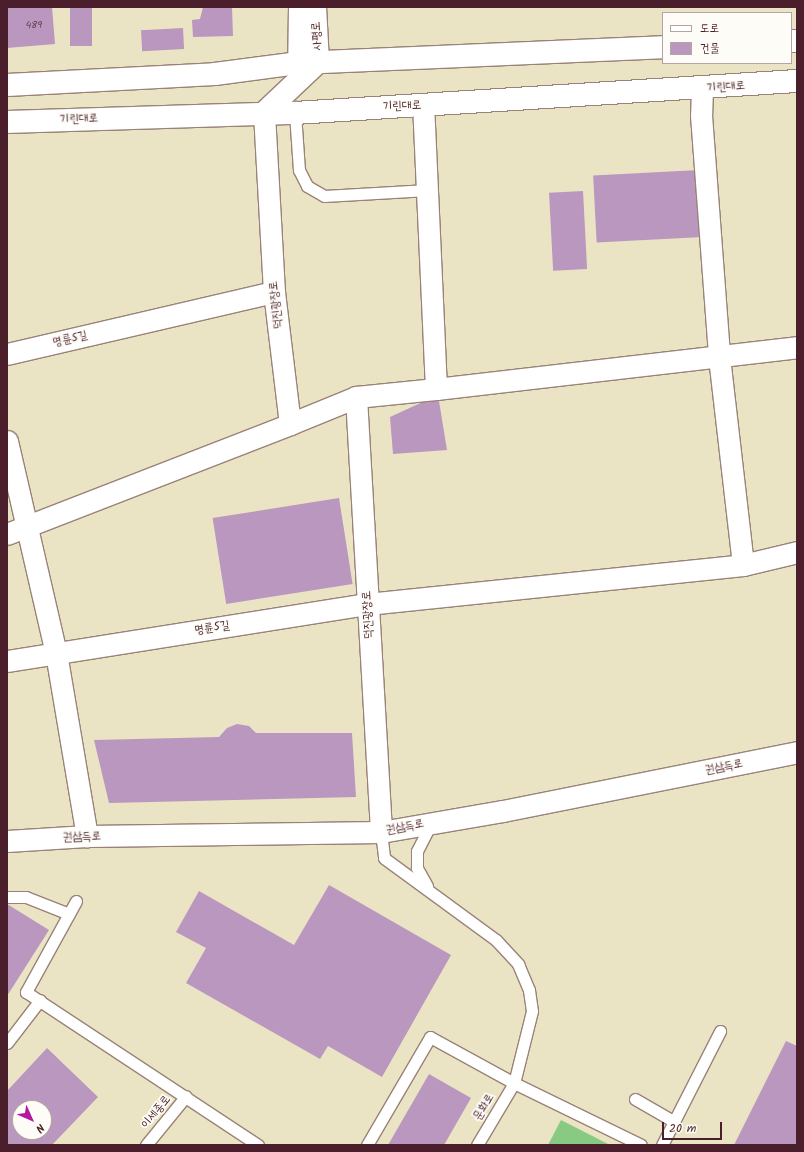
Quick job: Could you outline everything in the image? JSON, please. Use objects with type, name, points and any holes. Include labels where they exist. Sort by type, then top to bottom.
[{"type":"street","name":"사평로","points":[[300,7],[305,69]]},
{"type":"street","name":"사평로","points":[[295,113],[305,69],[315,7]]},
{"type":"street","points":[[7,85],[305,69],[662,47]]},
{"type":"street","points":[[264,114],[305,69]]},
{"type":"street","name":"기린대로","points":[[7,122],[295,113],[353,107],[423,106],[797,82]]},
{"type":"street","points":[[702,89],[701,115],[719,357],[743,565]]},
{"type":"street","points":[[423,106],[423,133],[428,190],[436,389]]},
{"type":"street","name":"덕진광장로","points":[[264,114],[274,292],[290,424]]},
{"type":"street","name":"명륜5길","points":[[7,354],[274,292]]},
{"type":"street","points":[[7,534],[27,528],[356,397],[797,347]]},
{"type":"street","name":"덕진광장로","points":[[356,397],[380,832]]},
{"type":"street","points":[[7,441],[56,653],[87,836]]},
{"type":"street","name":"명륜5길","points":[[7,661],[367,604],[743,565],[797,552]]},
{"type":"street","name":"권삼득로","points":[[7,841],[87,836],[380,832],[448,819],[503,811],[797,752]]},
{"type":"lane","points":[[295,113],[299,170],[307,186],[324,196],[428,190]]},
{"type":"lane","points":[[429,890],[416,868],[417,851],[428,829],[448,819]]},
{"type":"lane","name":"문화로","points":[[380,832],[384,858],[496,940],[518,964],[529,990],[532,1011],[514,1083],[477,1145]]},
{"type":"lane","points":[[7,897],[26,897],[69,914]]},
{"type":"lane","points":[[76,901],[26,992],[186,1096],[258,1145]]},
{"type":"lane","points":[[7,1043],[40,1000]]},
{"type":"lane","points":[[662,1145],[673,1120],[720,1031]]},
{"type":"lane","points":[[367,1145],[430,1037],[514,1083],[641,1145]]},
{"type":"lane","name":"이세종로","points":[[146,1145],[186,1096]]},
{"type":"lane","points":[[635,1100],[673,1120]]},
{"type":"green space","points":[[561,1120],[610,1145],[548,1145]]},
{"type":"building","points":[[7,7],[52,7],[55,44],[7,48]]},
{"type":"building","points":[[70,7],[92,7],[92,46],[70,46]]},
{"type":"building","points":[[203,7],[232,7],[233,36],[193,37],[192,20],[200,19]]},
{"type":"building","points":[[183,28],[184,49],[142,51],[141,30]]},
{"type":"building","points":[[699,170],[703,237],[597,242],[593,176]]},
{"type":"building","points":[[583,191],[587,269],[553,271],[549,193]]},
{"type":"building","points":[[438,395],[447,450],[393,454],[390,417]]},
{"type":"building","points":[[339,498],[353,584],[226,604],[213,518]]},
{"type":"building","points":[[237,724],[249,726],[256,733],[352,733],[356,797],[109,803],[94,740],[219,737],[227,728]]},
{"type":"building","points":[[329,885],[451,955],[382,1077],[328,1046],[320,1059],[186,983],[206,948],[176,932],[199,891],[294,945]]},
{"type":"building","points":[[7,904],[49,930],[7,996]]},
{"type":"building","points":[[786,1041],[797,1046],[797,1145],[734,1145]]},
{"type":"building","points":[[47,1048],[98,1097],[52,1145],[7,1145],[7,1091]]},
{"type":"building","points":[[429,1074],[471,1098],[444,1145],[388,1145]]}]
